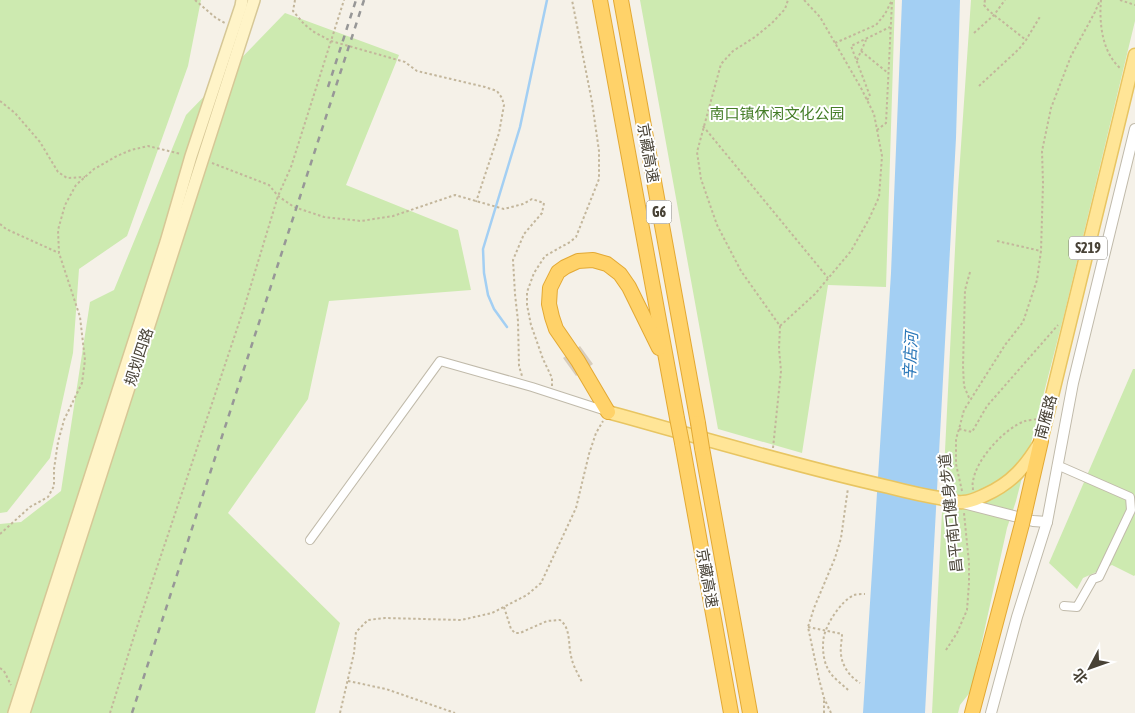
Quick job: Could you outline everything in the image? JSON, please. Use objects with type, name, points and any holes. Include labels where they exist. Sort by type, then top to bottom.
[{"type":"highway","name":"京藏高速","points":[[600,0],[731,713]]},
{"type":"highway","name":"京藏高速","points":[[621,0],[750,713]]},
{"type":"highway","points":[[608,412],[578,361],[556,329],[549,304],[550,288],[558,272],[578,261],[593,260],[607,264],[620,274],[629,287],[668,367]]},
{"type":"highway","points":[[972,713],[1024,517],[1041,441]]},
{"type":"main road","name":"规划四路","points":[[24,713],[197,158],[242,0]]},
{"type":"main road","name":"规划四路","points":[[14,713],[163,251],[254,0]]},
{"type":"main road","name":"南雁路","points":[[968,501],[999,488],[1012,478],[1033,454],[1041,441],[1135,55]]},
{"type":"main road","points":[[608,412],[849,478],[936,498],[968,501]]},
{"type":"street","points":[[991,713],[1017,617],[1047,522],[1073,383],[1135,130]]},
{"type":"street","points":[[310,540],[440,360],[608,412]]},
{"type":"street","points":[[1057,465],[1130,497],[1131,510],[1099,577],[1093,579],[1077,607],[1064,606]]},
{"type":"street","points":[[968,501],[1033,521],[1047,522]]},
{"type":"path","points":[[195,0],[216,18],[234,26]]},
{"type":"path","points":[[295,0],[293,11],[304,24],[331,41],[405,62],[417,72],[485,87],[497,92],[502,98],[504,105],[499,133],[476,202]]},
{"type":"path","points":[[110,713],[244,308],[278,196],[291,167],[344,0]]},
{"type":"path","points":[[552,394],[552,378],[531,325],[527,305],[527,292],[534,272],[545,256],[576,237],[599,179],[598,141],[572,0]]},
{"type":"path","points":[[772,458],[781,371],[780,326],[741,271],[717,225],[701,178],[697,152],[721,64],[733,51],[772,23],[785,9],[788,0]]},
{"type":"path","points":[[780,326],[815,294],[851,250],[869,220],[879,197],[882,156],[874,114],[820,18],[804,0]]},
{"type":"path","points":[[985,0],[984,5],[994,15],[1026,40]]},
{"type":"path","points":[[974,33],[994,15],[1005,0]]},
{"type":"path","points":[[1101,0],[1100,10],[1104,43],[1111,58],[1118,67],[1130,75]]},
{"type":"path","name":"昌平南口健身步道","points":[[946,650],[957,633],[967,610],[969,583],[968,501],[961,485],[956,464],[956,439],[964,410],[1005,345],[1022,322],[1037,280],[1041,251],[1042,151],[1051,108],[1071,56],[1101,0]]},
{"type":"path","points":[[1120,0],[1135,5]]},
{"type":"path","points":[[835,43],[876,25],[892,1]]},
{"type":"path","points":[[877,130],[886,123],[892,1]]},
{"type":"path","points":[[979,86],[1019,49],[1041,15]]},
{"type":"path","points":[[867,100],[870,96],[851,46],[890,27]]},
{"type":"path","points":[[857,60],[866,38]]},
{"type":"path","points":[[860,51],[888,73]]},
{"type":"path","points":[[0,101],[14,113],[40,142],[58,172],[66,178],[85,177]]},
{"type":"path","points":[[703,126],[828,278]]},
{"type":"path","points":[[0,534],[30,507],[48,497],[54,486],[54,469],[58,442],[64,420],[82,383],[86,360],[80,317],[59,253],[58,230],[65,205],[76,185],[94,169],[131,150],[148,146],[197,158],[269,185],[278,196],[294,207],[324,217],[361,221],[393,216],[455,195],[504,209],[523,204],[532,198],[544,203],[542,213],[524,234],[513,260],[519,366],[525,385]]},
{"type":"path","points":[[0,224],[6,229],[59,253]]},
{"type":"path","points":[[997,241],[1041,251]]},
{"type":"path","points":[[970,272],[965,290],[963,366],[964,386],[970,400]]},
{"type":"path","points":[[959,429],[972,432],[987,406],[1061,322]]},
{"type":"path","points":[[340,713],[354,653],[356,632],[368,620],[384,618],[462,620],[492,613],[527,595],[541,583],[576,508],[596,433],[608,412]]},
{"type":"path","points":[[968,501],[978,466],[998,440],[1006,432],[1026,420],[1046,418]]},
{"type":"path","points":[[824,713],[824,698],[808,627],[841,538],[849,478]]},
{"type":"path","points":[[848,690],[831,675],[826,666],[823,650],[824,636],[834,616],[846,600],[855,594],[865,594]]},
{"type":"path","points":[[504,607],[511,629],[515,633],[520,633],[547,621],[560,620],[566,624],[571,658],[582,682]]},
{"type":"path","points":[[808,627],[842,634],[840,654],[846,671],[860,683]]},
{"type":"path","points":[[0,668],[4,671],[11,685]]},
{"type":"path","points":[[348,682],[386,689],[455,713]]},
{"type":"path","points":[[824,698],[831,713]]},
{"type":"green space","points":[[0,0],[201,0],[188,66],[127,236],[79,269],[73,353],[50,458],[7,512],[0,513]]},
{"type":"green space","name":"南口镇休闲文化公园","points":[[640,0],[895,0],[886,287],[828,285],[802,453],[718,429]]},
{"type":"green space","points":[[971,0],[1135,0],[1135,21],[1064,315],[1016,501],[1007,528],[971,691],[960,705],[958,713],[932,713],[958,189]]},
{"type":"green space","points":[[285,13],[399,55],[346,185],[458,230],[471,290],[329,301],[308,399],[228,513],[340,623],[315,713],[0,713],[0,524],[21,522],[61,491],[90,302],[114,290],[186,115]]},
{"type":"green space","points":[[1133,369],[1135,369],[1135,575],[1112,565],[1083,578],[1077,589],[1049,563]]},
{"type":"water","name":"辛店河","points":[[902,0],[960,0],[956,138],[925,713],[863,713],[891,273]]},
{"type":"building","points":[[580,346],[593,364],[576,376],[563,358]]},
{"type":"waterway","points":[[507,327],[494,309],[488,295],[484,273],[483,249],[520,127],[547,0]]},
{"type":"railway","points":[[328,87],[356,0]]},
{"type":"railway","points":[[132,713],[364,0]]}]
